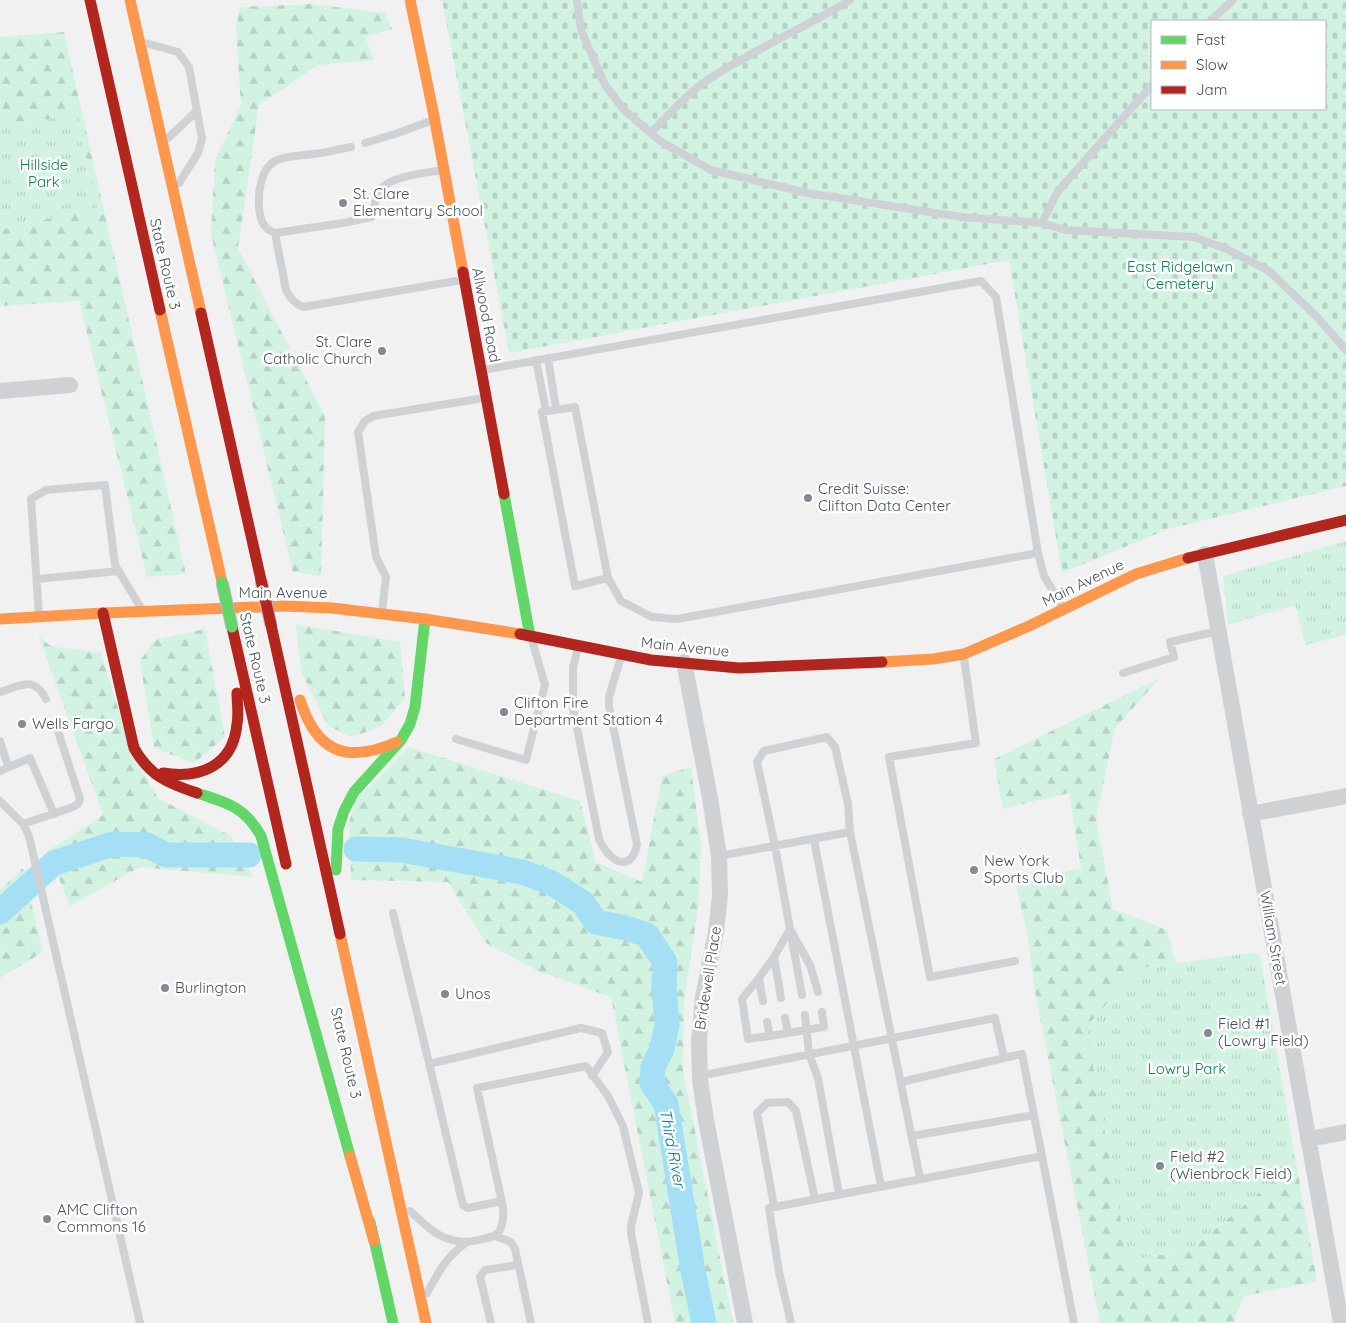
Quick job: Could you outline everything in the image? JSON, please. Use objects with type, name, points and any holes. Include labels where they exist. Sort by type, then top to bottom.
[{"type":"main road","name":"State Route 3","points":[[90,0],[289,877]]},
{"type":"main road","name":"State Route 3","points":[[130,0],[335,909],[426,1323]]},
{"type":"main road","name":"Allwood Road","points":[[410,0],[444,170],[530,636]]},
{"type":"main road","name":"Main Avenue","points":[[0,619],[284,606],[332,608],[425,619],[530,636],[622,655],[739,668],[933,659],[964,654],[1029,626],[1136,574],[1178,560],[1346,520]]},
{"type":"main road","points":[[103,614],[134,748],[143,764],[160,778],[185,789],[228,802],[242,811],[254,824],[261,836],[374,1240]]},
{"type":"main road","points":[[335,909],[338,829],[344,811],[354,792],[401,740],[410,724],[415,707],[425,619]]},
{"type":"main road","points":[[271,625],[309,725],[320,739],[336,750],[354,754],[372,752],[401,740]]},
{"type":"main road","points":[[143,764],[159,772],[175,776],[195,774],[212,769],[223,759],[232,746],[237,727],[237,693],[232,626]]},
{"type":"main road","name":"State Route 3","points":[[316,992],[393,1323]]},
{"type":"street","points":[[0,391],[70,385]]},
{"type":"street","name":"William Street","points":[[1205,554],[1341,1323]]},
{"type":"street","name":"Bridewell Place","points":[[684,662],[719,856],[720,895],[716,932],[703,997],[699,1040],[699,1076],[746,1323]]},
{"type":"street","points":[[1250,814],[1346,796]]},
{"type":"street","points":[[1308,1139],[1346,1132]]},
{"type":"lane","points":[[577,0],[581,30],[605,85],[624,110],[660,141],[711,170],[807,193],[962,217],[1042,223],[1064,230],[1194,238],[1230,250],[1269,271],[1315,314],[1346,350]]},
{"type":"lane","points":[[651,133],[668,114],[703,84],[761,49],[850,0]]},
{"type":"lane","points":[[1211,20],[1233,0]]},
{"type":"lane","points":[[140,42],[178,52],[189,67],[202,139],[198,153],[174,191]]},
{"type":"lane","points":[[1042,223],[1058,191],[1151,86]]},
{"type":"lane","points":[[163,143],[197,110]]},
{"type":"lane","points":[[365,142],[434,120]]},
{"type":"lane","points":[[351,147],[287,157],[274,161],[260,182],[258,194],[260,218],[263,225],[275,233],[372,217],[376,199],[381,188],[393,180],[444,170]]},
{"type":"lane","points":[[275,233],[286,290],[297,304],[304,307],[464,279]]},
{"type":"lane","points":[[481,370],[981,281],[996,297],[1038,553],[1044,576],[1064,608]]},
{"type":"lane","points":[[548,358],[556,410]]},
{"type":"lane","points":[[536,360],[546,411]]},
{"type":"lane","points":[[382,613],[386,578],[376,557],[358,432],[365,421],[373,416],[486,398]]},
{"type":"lane","points":[[608,578],[575,586],[542,412],[575,406],[608,578],[621,600],[652,617],[677,619],[1038,553]]},
{"type":"lane","points":[[39,617],[31,499],[46,490],[105,485],[115,565],[143,612]]},
{"type":"lane","points":[[36,579],[118,571]]},
{"type":"lane","points":[[0,623],[20,618]]},
{"type":"lane","points":[[1123,673],[1174,657],[1170,642],[1218,631]]},
{"type":"lane","points":[[456,740],[526,760],[545,685],[530,636]]},
{"type":"lane","points":[[578,646],[573,667],[573,708],[597,830],[602,847],[607,854],[620,862],[627,862],[635,855],[637,845],[609,706],[622,655]]},
{"type":"lane","points":[[964,654],[976,743],[889,757],[930,977],[1015,961]]},
{"type":"lane","points":[[0,692],[27,683],[36,685],[46,699]]},
{"type":"lane","points":[[23,824],[73,808],[80,799],[55,722]]},
{"type":"lane","points":[[802,994],[775,846],[757,762],[764,751],[827,737],[835,747],[848,804],[850,832],[920,1178]]},
{"type":"lane","points":[[0,741],[8,766]]},
{"type":"lane","points":[[0,771],[30,758],[54,814]]},
{"type":"lane","points":[[0,801],[23,824],[29,836],[140,1323]]},
{"type":"lane","points":[[719,856],[850,832]]},
{"type":"lane","points":[[814,840],[881,1186]]},
{"type":"lane","points":[[393,913],[463,1206],[468,1208],[502,1201]]},
{"type":"lane","points":[[790,930],[774,957],[742,999],[748,1039],[824,1027],[822,1012]]},
{"type":"lane","points":[[790,930],[810,965],[818,992]]},
{"type":"lane","points":[[774,957],[781,998]]},
{"type":"lane","points":[[759,978],[763,1001]]},
{"type":"lane","points":[[805,1015],[809,1054],[818,1078],[839,1194]]},
{"type":"lane","points":[[785,1018],[788,1033]]},
{"type":"lane","points":[[699,1076],[995,1018],[1004,1058]]},
{"type":"lane","points":[[766,1022],[770,1036]]},
{"type":"lane","points":[[429,1064],[581,1028],[602,1033],[608,1052],[592,1076]]},
{"type":"lane","points":[[901,1082],[1022,1054],[1074,1323]]},
{"type":"lane","points":[[495,1236],[504,1220],[502,1201],[477,1088],[586,1066],[608,1096],[623,1126],[639,1193],[631,1233],[648,1323]]},
{"type":"lane","points":[[774,1206],[757,1113],[767,1103],[788,1102],[796,1111],[815,1199]]},
{"type":"lane","points":[[912,1136],[1034,1115]]},
{"type":"lane","points":[[791,1323],[779,1272],[769,1208],[1042,1156]]},
{"type":"lane","points":[[399,1202],[438,1236],[448,1240],[467,1242],[495,1236],[511,1242],[515,1249],[531,1323]]},
{"type":"lane","points":[[374,1240],[381,1305]]},
{"type":"lane","points":[[421,1304],[443,1263],[467,1242]]},
{"type":"lane","points":[[491,1323],[480,1277],[485,1270],[518,1265]]},
{"type":"green space","name":"East Ridgelawn Cemetery","points":[[442,0],[1346,0],[1346,486],[1168,529],[1062,573],[1009,260],[509,353]]},
{"type":"green space","points":[[313,4],[385,13],[392,29],[365,37],[374,60],[318,65],[259,105],[238,248],[325,416],[321,576],[293,572],[211,234],[215,160],[241,105],[236,27],[240,7]]},
{"type":"green space","points":[[64,32],[186,574],[147,577],[79,301],[0,306],[0,37]]},
{"type":"green space","name":"Hillside Park","points":[[77,115],[97,208],[0,230],[0,125]]},
{"type":"green space","points":[[1346,541],[1346,635],[1305,645],[1295,605],[1228,625],[1223,576]]},
{"type":"green space","points":[[296,624],[400,642],[405,699],[380,727],[352,737],[328,726],[301,671]]},
{"type":"green space","points":[[205,629],[225,737],[194,763],[154,748],[140,661],[154,640]]},
{"type":"green space","points":[[39,637],[51,646],[101,653],[132,754],[158,798],[231,836],[253,877],[140,867],[70,906],[48,851],[103,815]]},
{"type":"green space","points":[[1160,678],[1115,728],[1096,819],[1113,909],[1167,930],[1176,963],[1139,968],[1128,1260],[1190,1250],[1296,1162],[1317,1281],[1244,1296],[1233,1323],[1100,1323],[1035,992],[1027,931],[1016,886],[1081,868],[1069,793],[1003,809],[994,759]]},
{"type":"green space","points":[[409,747],[580,801],[596,862],[642,882],[662,776],[691,767],[701,845],[699,901],[684,1002],[683,1070],[733,1323],[675,1323],[611,997],[538,971],[486,943],[448,882],[351,880],[349,823],[355,801]]},
{"type":"green space","points":[[23,868],[43,952],[0,978],[0,890]]},
{"type":"green space","name":"Lowry Park","points":[[1252,953],[1260,955],[1296,1162],[1190,1250],[1128,1260],[1086,1027],[1139,968]]},
{"type":"waterway","name":"Third River","points":[[0,912],[54,863],[113,844],[147,845],[166,855],[249,855]]},
{"type":"waterway","name":"Third River","points":[[356,849],[402,850],[522,872],[552,883],[583,903],[596,922],[626,928],[647,935],[665,962],[664,989],[667,1025],[662,1049],[653,1067],[652,1083],[666,1104],[693,1271],[704,1323]]},
{"type":"traffic: fast","points":[[504,494],[530,636]]},
{"type":"traffic: fast","points":[[222,582],[232,627]]},
{"type":"traffic: fast","points":[[336,870],[338,829],[344,811],[354,792],[401,740],[410,724],[415,707],[425,619]]},
{"type":"traffic: fast","points":[[197,793],[234,807],[248,818],[261,836],[350,1156]]},
{"type":"traffic: fast","points":[[370,1222],[393,1323]]},
{"type":"traffic: slow","points":[[130,0],[201,313]]},
{"type":"traffic: slow","points":[[410,0],[463,272]]},
{"type":"traffic: slow","points":[[160,310],[222,582]]},
{"type":"traffic: slow","points":[[882,662],[933,659],[964,654],[1029,626],[1136,574],[1188,558]]},
{"type":"traffic: slow","points":[[103,613],[284,606],[332,608],[425,619],[520,634]]},
{"type":"traffic: slow","points":[[0,619],[103,613]]},
{"type":"traffic: slow","points":[[300,700],[315,732],[336,749],[349,752],[363,752],[379,749],[397,742]]},
{"type":"traffic: slow","points":[[340,934],[426,1323]]},
{"type":"traffic: slow","points":[[350,1156],[374,1241]]},
{"type":"traffic: jam","points":[[90,0],[160,310]]},
{"type":"traffic: jam","points":[[463,272],[504,494]]},
{"type":"traffic: jam","points":[[201,313],[261,580]]},
{"type":"traffic: jam","points":[[1188,558],[1346,520]]},
{"type":"traffic: jam","points":[[261,580],[271,625]]},
{"type":"traffic: jam","points":[[103,613],[134,748],[140,758],[153,772],[168,782],[197,793]]},
{"type":"traffic: jam","points":[[271,625],[340,934]]},
{"type":"traffic: jam","points":[[232,627],[286,864]]},
{"type":"traffic: jam","points":[[520,634],[651,660],[739,668],[882,662]]},
{"type":"traffic: jam","points":[[163,773],[190,774],[202,771],[222,760],[234,738],[238,716],[237,693]]},
{"type":"place","name":"St. Clare Elementary School","points":[[343,203]]},
{"type":"place","name":"St. Clare Catholic Church","points":[[382,351]]},
{"type":"place","name":"Credit Suisse: Clifton Data Center","points":[[808,498]]},
{"type":"place","name":"Clifton Fire Department Station 4","points":[[504,712]]},
{"type":"place","name":"Wells Fargo","points":[[22,724]]},
{"type":"place","name":"New York Sports Club","points":[[974,870]]},
{"type":"place","name":"Burlington","points":[[165,988]]},
{"type":"place","name":"Unos","points":[[445,994]]},
{"type":"place","name":"Field #1 (Lowry Field)","points":[[1208,1033]]},
{"type":"place","name":"Field #2 (Wienbrock Field)","points":[[1160,1166]]},
{"type":"place","name":"AMC Clifton Commons 16","points":[[47,1219]]}]
